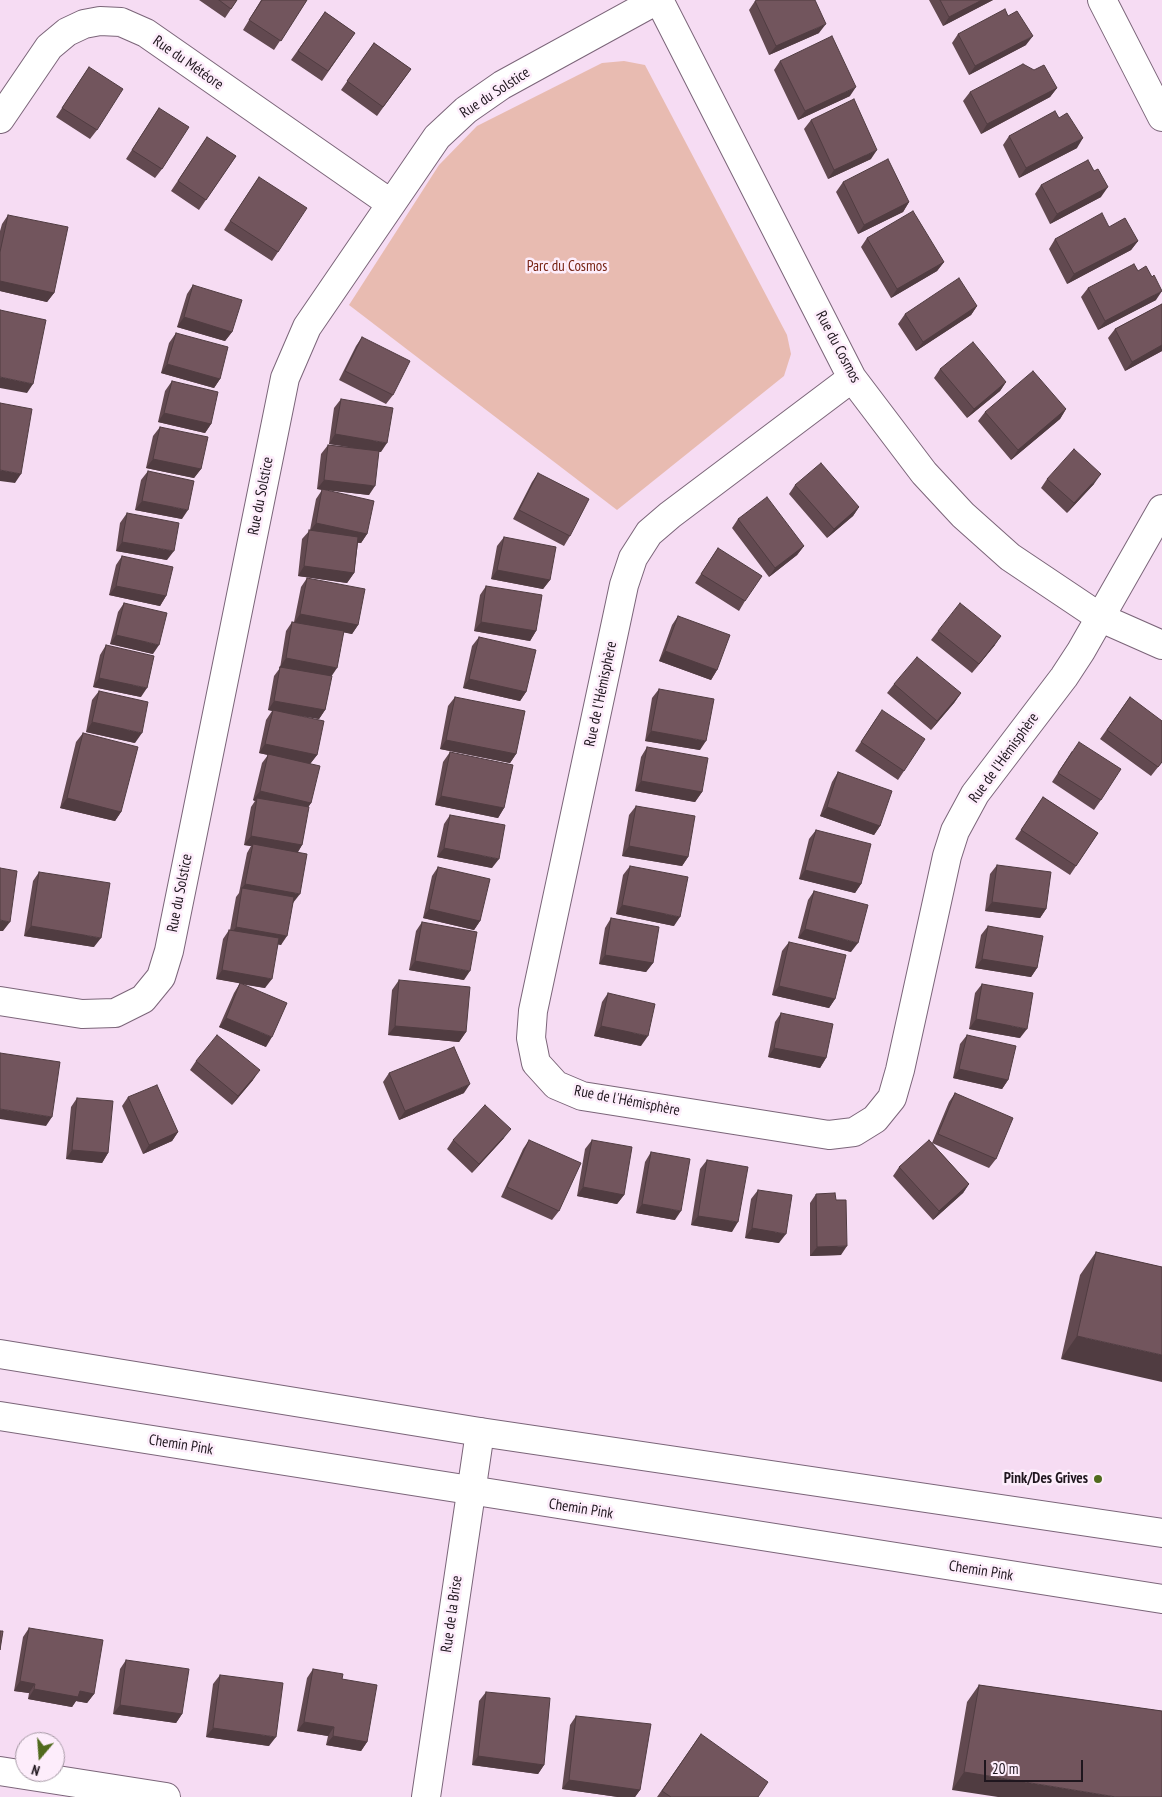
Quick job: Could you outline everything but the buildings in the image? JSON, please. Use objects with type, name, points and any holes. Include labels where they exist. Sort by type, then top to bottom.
[{"type":"street","name":"Rue du Solstice","points":[[0,1001],[82,1014],[115,1013],[143,998],[160,977],[169,951],[285,378],[307,328],[390,203],[437,137],[466,110],[502,85],[658,0]]},
{"type":"street","name":"Rue du Cosmos","points":[[658,0],[852,378],[924,473],[963,514],[1010,556],[1101,618],[1162,645]]},
{"type":"street","points":[[1102,0],[1162,117]]},
{"type":"street","name":"Rue du Météore","points":[[0,119],[49,47],[67,32],[84,24],[100,21],[121,22],[146,33],[390,203]]},
{"type":"street","name":"Rue de l'Hémisphère","points":[[852,378],[670,515],[649,533],[633,558],[624,585],[533,1011],[531,1038],[536,1063],[556,1085],[582,1096],[829,1135],[854,1132],[875,1119],[892,1098],[900,1070],[947,856],[956,830],[974,794],[1064,677],[1101,618],[1162,509]]},
{"type":"street","points":[[0,1354],[480,1432],[1162,1533]]},
{"type":"street","name":"Chemin Pink","points":[[0,1416],[470,1492],[1162,1599]]},
{"type":"street","name":"Rue de la Brise","points":[[426,1797],[480,1432]]},
{"type":"street","points":[[0,1771],[40,1788],[166,1797]]},
{"type":"green space","name":"Parc du Cosmos","points":[[624,61],[645,65],[787,335],[791,354],[784,376],[617,510],[349,305],[439,165],[477,126],[602,63]]},
{"type":"place","name":"Pink/Des Grives","points":[[1098,1479]]}]
